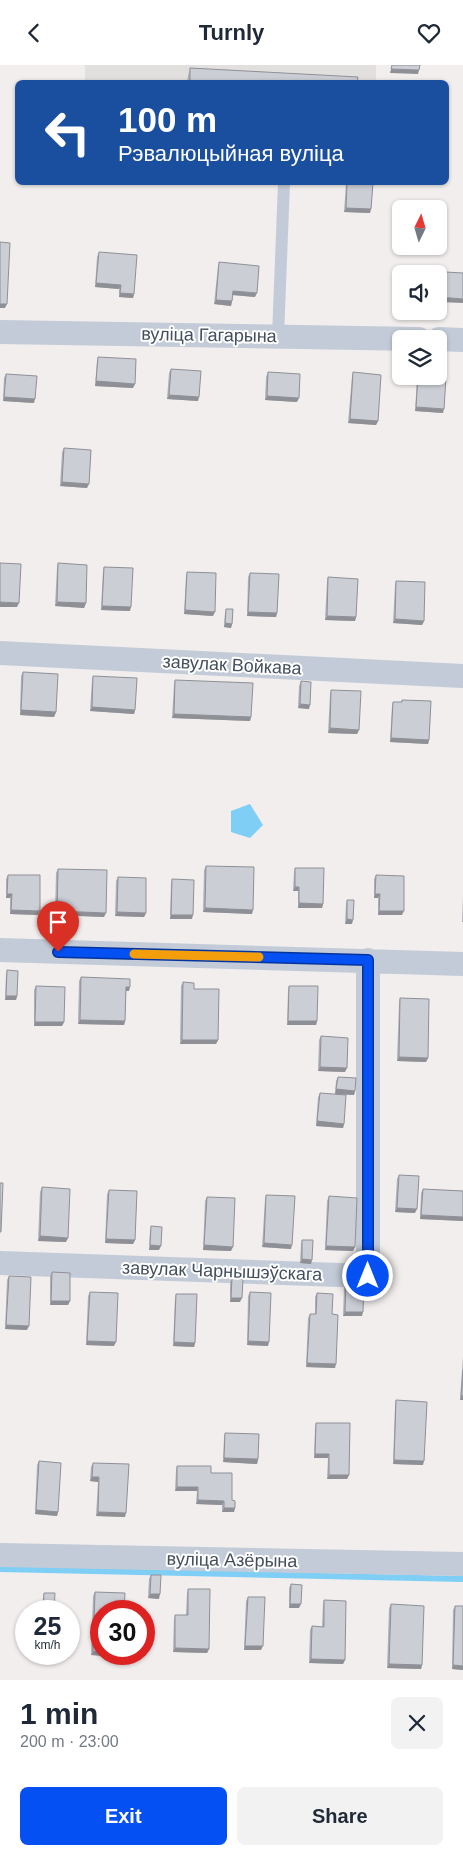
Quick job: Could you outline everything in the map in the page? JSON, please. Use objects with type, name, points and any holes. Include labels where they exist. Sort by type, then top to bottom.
[{"type":"street","name":"вуліца Гагарына","points":[[0,332],[392,338]]},
{"type":"street","points":[[447,339],[463,340]]},
{"type":"street","name":"завулак Войкава","points":[[0,653],[463,676]]},
{"type":"street","points":[[0,950],[463,964]]},
{"type":"street","name":"завулак Чарнышэўскага","points":[[0,1263],[368,1276],[368,960]]},
{"type":"street","name":"вуліца Азёрына","points":[[0,1555],[463,1565]]},
{"type":"lane","points":[[278,335],[284,185]]},
{"type":"shaded area","points":[[85,65],[376,65],[376,80],[85,80]]},
{"type":"water","points":[[250,804],[263,825],[250,838],[231,832],[231,811]]},
{"type":"building","points":[[392,65],[420,65],[419,70],[391,69]]},
{"type":"building","points":[[190,68],[358,77],[358,80],[190,80]]},
{"type":"building","points":[[347,185],[373,185],[371,209],[346,208]]},
{"type":"building","points":[[0,242],[10,243],[7,304],[0,304]]},
{"type":"building","points":[[99,252],[137,255],[134,294],[120,293],[121,285],[96,283]]},
{"type":"building","points":[[219,262],[259,266],[257,293],[233,291],[232,301],[216,300]]},
{"type":"building","points":[[447,272],[463,273],[463,299],[447,298]]},
{"type":"building","points":[[98,357],[136,359],[135,384],[96,381]]},
{"type":"building","points":[[171,369],[201,371],[199,397],[169,395]]},
{"type":"building","points":[[268,372],[300,374],[299,398],[267,396]]},
{"type":"building","points":[[353,372],[381,375],[378,421],[350,419]]},
{"type":"building","points":[[6,374],[37,376],[35,399],[4,397]]},
{"type":"building","points":[[417,385],[446,385],[444,409],[416,407]]},
{"type":"building","points":[[64,448],[91,450],[89,484],[62,482]]},
{"type":"building","points":[[0,563],[21,564],[19,603],[0,602]]},
{"type":"building","points":[[58,563],[87,565],[86,603],[57,602]]},
{"type":"building","points":[[104,567],[133,568],[131,607],[102,606]]},
{"type":"building","points":[[187,572],[216,573],[215,612],[185,610]]},
{"type":"building","points":[[250,573],[279,574],[277,613],[248,612]]},
{"type":"building","points":[[328,577],[358,579],[356,617],[327,616]]},
{"type":"building","points":[[396,581],[425,582],[424,621],[395,619]]},
{"type":"building","points":[[226,609],[233,609],[232,624],[225,623]]},
{"type":"building","points":[[23,672],[58,674],[56,712],[21,710]]},
{"type":"building","points":[[93,676],[137,678],[135,710],[92,707]]},
{"type":"building","points":[[175,680],[253,683],[251,717],[174,714]]},
{"type":"building","points":[[301,681],[311,682],[310,705],[300,704]]},
{"type":"building","points":[[331,690],[361,691],[359,730],[330,728]]},
{"type":"building","points":[[402,700],[431,701],[429,740],[391,738],[393,702],[402,702]]},
{"type":"building","points":[[206,866],[254,867],[253,910],[205,908]]},
{"type":"building","points":[[295,868],[324,868],[323,904],[299,903],[299,887],[295,887]]},
{"type":"building","points":[[58,869],[107,870],[106,913],[57,911]]},
{"type":"building","points":[[8,875],[40,875],[40,911],[11,910],[12,894],[7,894]]},
{"type":"building","points":[[376,875],[404,876],[404,911],[379,911],[380,894],[375,894]]},
{"type":"building","points":[[118,877],[146,878],[146,913],[117,912]]},
{"type":"building","points":[[172,879],[194,880],[193,915],[171,915]]},
{"type":"building","points":[[347,900],[354,900],[353,920],[347,919]]},
{"type":"building","points":[[7,970],[18,971],[17,996],[6,996]]},
{"type":"building","points":[[81,977],[130,979],[130,987],[126,987],[125,1021],[80,1020]]},
{"type":"building","points":[[183,982],[194,983],[194,989],[219,989],[218,1040],[182,1040]]},
{"type":"building","points":[[36,986],[65,987],[64,1022],[35,1022]]},
{"type":"building","points":[[289,986],[318,986],[317,1021],[288,1021]]},
{"type":"building","points":[[400,998],[429,999],[428,1058],[399,1057]]},
{"type":"building","points":[[321,1036],[348,1038],[347,1068],[320,1067]]},
{"type":"building","points":[[338,1077],[356,1078],[355,1091],[336,1089]]},
{"type":"building","points":[[320,1093],[346,1095],[344,1124],[317,1121]]},
{"type":"building","points":[[399,1175],[419,1176],[417,1209],[397,1208]]},
{"type":"building","points":[[0,1183],[3,1183],[1,1232],[0,1232]]},
{"type":"building","points":[[42,1187],[70,1189],[68,1238],[40,1236]]},
{"type":"building","points":[[423,1189],[463,1191],[463,1217],[421,1215]]},
{"type":"building","points":[[109,1190],[137,1191],[135,1240],[106,1239]]},
{"type":"building","points":[[266,1195],[295,1196],[292,1245],[264,1243]]},
{"type":"building","points":[[329,1196],[357,1198],[355,1247],[326,1246]]},
{"type":"building","points":[[207,1197],[235,1198],[233,1247],[204,1245]]},
{"type":"building","points":[[151,1226],[162,1227],[161,1246],[150,1245]]},
{"type":"building","points":[[302,1240],[313,1240],[312,1260],[302,1259]]},
{"type":"building","points":[[52,1272],[70,1273],[70,1301],[51,1301]]},
{"type":"building","points":[[9,1276],[31,1277],[29,1326],[6,1325]]},
{"type":"building","points":[[232,1278],[243,1279],[242,1298],[231,1298]]},
{"type":"building","points":[[346,1283],[364,1283],[363,1312],[345,1312]]},
{"type":"building","points":[[90,1292],[118,1293],[116,1342],[87,1341]]},
{"type":"building","points":[[250,1292],[271,1293],[269,1342],[248,1341]]},
{"type":"building","points":[[317,1293],[333,1294],[332,1314],[338,1315],[336,1364],[307,1363],[310,1314],[316,1314]]},
{"type":"building","points":[[176,1294],[197,1294],[195,1343],[174,1342]]},
{"type":"building","points":[[463,1370],[463,1396],[461,1396]]},
{"type":"building","points":[[396,1400],[427,1402],[424,1461],[394,1460]]},
{"type":"building","points":[[316,1423],[350,1423],[349,1475],[329,1475],[329,1454],[315,1454]]},
{"type":"building","points":[[225,1433],[259,1434],[258,1459],[224,1458]]},
{"type":"building","points":[[39,1461],[61,1463],[58,1512],[36,1510]]},
{"type":"building","points":[[93,1463],[129,1464],[126,1513],[98,1512],[99,1477],[92,1477]]},
{"type":"building","points":[[177,1466],[211,1466],[211,1473],[232,1473],[232,1500],[235,1501],[235,1508],[224,1508],[224,1501],[198,1500],[198,1487],[177,1487]]},
{"type":"building","points":[[151,1575],[161,1575],[160,1594],[150,1594]]},
{"type":"building","points":[[291,1584],[302,1585],[301,1604],[290,1604]]},
{"type":"building","points":[[188,1589],[210,1589],[209,1649],[175,1648],[175,1615],[188,1615]]},
{"type":"building","points":[[95,1592],[125,1593],[125,1600],[95,1600]]},
{"type":"building","points":[[44,1593],[55,1593],[55,1600],[44,1600]]},
{"type":"building","points":[[248,1597],[265,1597],[263,1646],[245,1646]]},
{"type":"building","points":[[324,1600],[346,1601],[345,1660],[311,1659],[312,1626],[324,1627]]},
{"type":"building","points":[[391,1604],[424,1606],[422,1665],[389,1664]]},
{"type":"building","points":[[455,1606],[463,1606],[463,1666],[453,1665]]},
{"type":"waterway","points":[[0,1569],[463,1579]]},
{"type":"slow traffic","points":[[134,954],[259,957]]},
{"type":"route","points":[[58,952],[368,960],[368,1276]]}]
